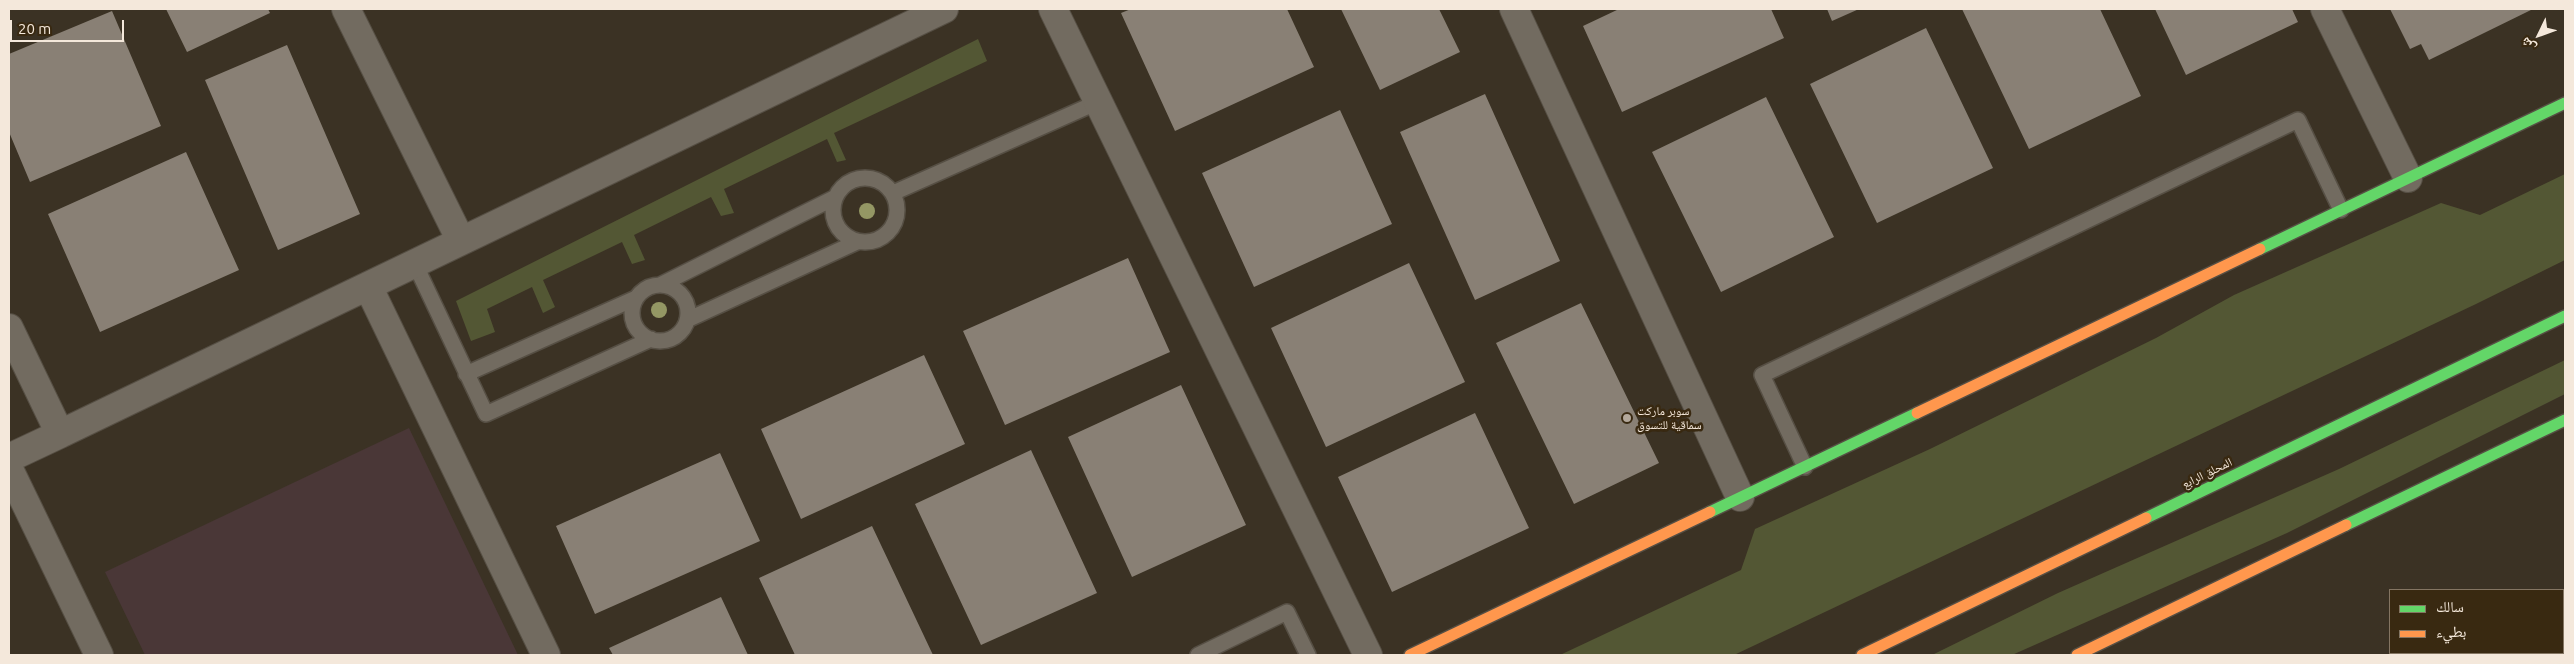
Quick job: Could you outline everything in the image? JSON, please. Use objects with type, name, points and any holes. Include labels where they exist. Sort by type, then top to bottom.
[{"type":"main road","points":[[1410,655],[2565,103]]},
{"type":"main road","name":"المحلق الرابع","points":[[1862,655],[2565,316]]},
{"type":"main road","points":[[2077,655],[2565,420]]},
{"type":"street","points":[[346,9],[461,241]]},
{"type":"street","points":[[9,458],[944,9]]},
{"type":"street","points":[[1053,9],[1368,655]]},
{"type":"street","points":[[1514,9],[1740,498]]},
{"type":"street","points":[[2325,9],[2408,178]]},
{"type":"street","points":[[368,286],[546,655]]},
{"type":"street","points":[[9,328],[60,434]]},
{"type":"street","points":[[9,469],[99,655]]},
{"type":"lane","points":[[893,193],[1098,102]]},
{"type":"lane","points":[[1804,467],[1762,375],[1789,362],[2298,120],[2341,210]]},
{"type":"lane","points":[[660,285],[834,198],[847,182],[856,178],[877,179],[886,184],[893,193],[897,202],[897,213],[894,224],[888,233],[874,241],[857,242],[686,320]]},
{"type":"lane","points":[[834,198],[834,219],[839,229],[847,237],[857,242]]},
{"type":"lane","points":[[415,264],[486,414],[651,339]]},
{"type":"lane","points":[[466,374],[636,298],[650,286],[669,286],[684,298],[688,306],[686,320],[681,332],[665,340],[651,339],[640,332],[635,326],[632,316],[636,298]]},
{"type":"lane","points":[[1198,655],[1287,612],[1308,655]]},
{"type":"shaded area","points":[[409,428],[518,655],[145,655],[105,572]]},
{"type":"green space","points":[[978,39],[987,61],[834,133],[846,160],[837,162],[827,139],[724,189],[734,213],[721,216],[711,197],[634,235],[645,260],[632,264],[622,242],[543,280],[555,307],[543,313],[532,287],[487,309],[495,332],[471,341],[456,301]]},
{"type":"green space","points":[[2565,174],[2565,260],[2476,304],[1734,655],[1560,655],[1741,570],[1755,529],[1930,449],[2156,338],[2234,295],[2441,203],[2480,215]]},
{"type":"green space","points":[[2565,360],[2565,394],[2287,533],[2012,655],[1932,655],[2058,593],[2339,469]]},
{"type":"building","points":[[166,9],[268,9],[270,13],[187,52]]},
{"type":"building","points":[[1131,9],[1287,9],[1314,67],[1175,131],[1121,13]]},
{"type":"building","points":[[1341,9],[1439,9],[1460,52],[1380,90]]},
{"type":"building","points":[[1619,9],[1771,9],[1784,38],[1622,112],[1583,26]]},
{"type":"building","points":[[1827,9],[1859,9],[1832,21]]},
{"type":"building","points":[[1962,9],[2100,9],[2141,96],[2029,149]]},
{"type":"building","points":[[2155,9],[2292,9],[2298,22],[2186,75]]},
{"type":"building","points":[[2390,9],[2533,9],[2429,60],[2421,44],[2410,49]]},
{"type":"building","points":[[112,11],[161,126],[30,182],[9,132],[9,54]]},
{"type":"building","points":[[1926,28],[1993,168],[1877,223],[1810,84]]},
{"type":"building","points":[[287,45],[360,214],[278,250],[205,80]]},
{"type":"building","points":[[1485,94],[1560,261],[1475,300],[1400,132]]},
{"type":"building","points":[[1766,97],[1834,237],[1721,292],[1652,152]]},
{"type":"building","points":[[1340,110],[1392,224],[1254,287],[1202,173]]},
{"type":"building","points":[[186,152],[239,270],[100,332],[48,214]]},
{"type":"building","points":[[1128,258],[1170,352],[1005,425],[963,331]]},
{"type":"building","points":[[1409,263],[1465,382],[1326,447],[1271,328]]},
{"type":"building","points":[[1581,303],[1659,463],[1574,504],[1496,343]]},
{"type":"building","points":[[924,355],[965,444],[801,519],[761,429]]},
{"type":"building","points":[[1181,385],[1246,525],[1132,577],[1068,437]]},
{"type":"building","points":[[1475,413],[1529,528],[1392,592],[1338,477]]},
{"type":"building","points":[[1031,450],[1097,593],[981,645],[915,504]]},
{"type":"building","points":[[720,453],[760,541],[595,614],[556,526]]},
{"type":"building","points":[[872,526],[933,655],[795,655],[759,578]]},
{"type":"building","points":[[721,597],[748,655],[613,655],[609,648]]},
{"type":"traffic: fast","points":[[2260,249],[2565,103]]},
{"type":"traffic: fast","points":[[2146,518],[2565,316]]},
{"type":"traffic: fast","points":[[1710,512],[1917,413]]},
{"type":"traffic: fast","points":[[2346,525],[2565,420]]},
{"type":"traffic: slow","points":[[1917,413],[2260,249]]},
{"type":"traffic: slow","points":[[1410,655],[1710,512]]},
{"type":"traffic: slow","points":[[1862,655],[2146,518]]},
{"type":"traffic: slow","points":[[2077,655],[2346,525]]},
{"type":"place","name":"سوبر ماركت سماقية للتسوق","points":[[1627,418]]}]
